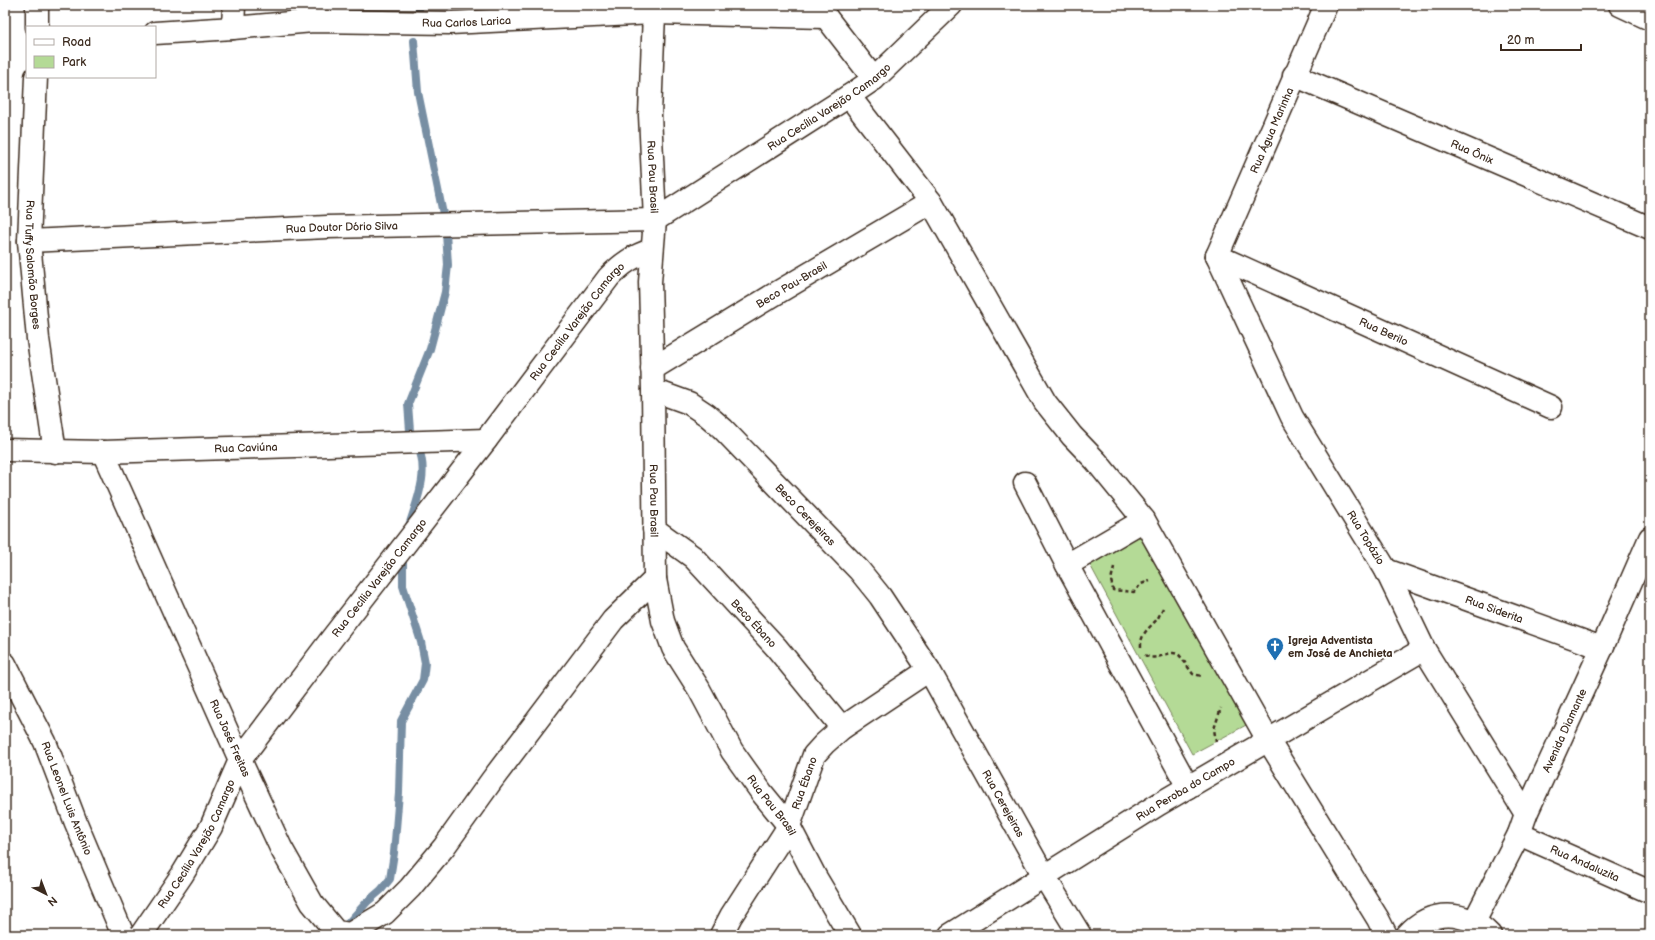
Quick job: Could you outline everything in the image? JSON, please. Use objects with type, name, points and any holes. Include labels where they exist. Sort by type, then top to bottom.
[{"type":"street","points":[[37,5],[37,26]]},
{"type":"street","points":[[233,28],[234,5]]},
{"type":"street","name":"Rua Cecília Varejão Camargo","points":[[655,220],[874,79],[951,5]]},
{"type":"street","name":"Rua Água Marinha","points":[[1217,256],[1294,75],[1326,5]]},
{"type":"street","points":[[1620,5],[1650,19]]},
{"type":"street","points":[[826,9],[874,79]]},
{"type":"street","name":"Rua Carlos Larica","points":[[156,33],[313,21],[450,14],[654,13],[826,9]]},
{"type":"street","name":"Rua Pau Brasil","points":[[654,13],[650,116],[655,220],[650,282],[655,579],[663,621],[674,648],[699,689],[732,751],[762,793],[789,826],[816,878],[850,935]]},
{"type":"street","name":"Rua Ônix","points":[[1294,75],[1650,228]]},
{"type":"street","name":"Rua Tuffy Salomão Borges","points":[[36,78],[28,241],[38,339],[54,452]]},
{"type":"street","points":[[849,96],[931,202],[1045,402],[1144,520],[1268,740],[1378,919],[1386,935]]},
{"type":"street","name":"Beco Pau-Brasil","points":[[652,379],[775,294],[931,202]]},
{"type":"street","name":"Rua Doutor Dório Silva","points":[[28,241],[327,227],[655,220]]},
{"type":"street","name":"Rua Cecília Varejão Camargo","points":[[141,935],[182,875],[211,827],[240,760],[333,637],[486,440],[609,277],[622,264],[636,255],[652,250]]},
{"type":"street","name":"Rua Berilo","points":[[1217,256],[1550,407]]},
{"type":"street","name":"Rua Topázio","points":[[1217,256],[1292,417],[1386,570],[1424,649],[1526,814]]},
{"type":"street","name":"Beco Cerejeiras","points":[[652,379],[701,411],[723,429],[859,570],[880,596],[929,670]]},
{"type":"street","name":"Rua Caviúna","points":[[5,450],[103,452],[486,440]]},
{"type":"street","name":"Rua José Freitas","points":[[103,452],[240,760],[281,848],[312,903],[336,932],[350,934],[385,913],[410,888],[444,847],[492,780],[613,620],[655,579]]},
{"type":"street","points":[[1025,483],[1067,565],[1188,787]]},
{"type":"street","points":[[1067,565],[1144,520]]},
{"type":"street","name":"Beco Ébano","points":[[654,529],[693,558],[776,647],[842,728]]},
{"type":"street","name":"Avenida Diamante","points":[[1482,928],[1526,814],[1602,648],[1650,538]]},
{"type":"street","name":"Rua Siderita","points":[[1386,570],[1602,648]]},
{"type":"street","name":"Rua Peroba do Campo","points":[[950,935],[1188,787],[1424,649]]},
{"type":"street","name":"Rua Leonel Luis Antônio","points":[[5,664],[45,742],[76,823],[123,935]]},
{"type":"street","name":"Rua Ébano","points":[[721,935],[789,826],[814,755],[842,728],[929,670]]},
{"type":"street","name":"Rua Cerejeiras","points":[[929,670],[1044,876],[1080,935]]},
{"type":"street","name":"Rua Andaluzita","points":[[1519,834],[1650,892]]},
{"type":"street","points":[[1407,935],[1427,920],[1439,916],[1451,915],[1482,928]]},
{"type":"path","points":[[1107,541],[1116,558],[1111,580],[1113,590],[1134,592],[1141,584],[1153,580]]},
{"type":"path","points":[[1166,604],[1158,618],[1146,630],[1141,640],[1141,648],[1146,656],[1154,658],[1173,653],[1179,655],[1193,674],[1208,677]]},
{"type":"path","points":[[1222,705],[1214,729],[1216,741],[1228,763]]},
{"type":"green space","points":[[1144,534],[1248,724],[1192,754],[1089,563]]},
{"type":"waterway","points":[[418,13],[420,5]]},
{"type":"waterway","points":[[414,41],[418,92],[443,214]]},
{"type":"waterway","points":[[410,431],[408,404],[430,349],[445,292],[448,265],[446,233]]},
{"type":"waterway","points":[[408,529],[418,498],[422,478],[423,467],[418,447]]},
{"type":"waterway","points":[[342,930],[390,879],[394,853],[399,793],[401,721],[423,680],[425,663],[421,642],[403,586],[403,560]]},
{"type":"place","name":"Igreja Adventista em José de Anchieta","points":[[1275,661]]}]
